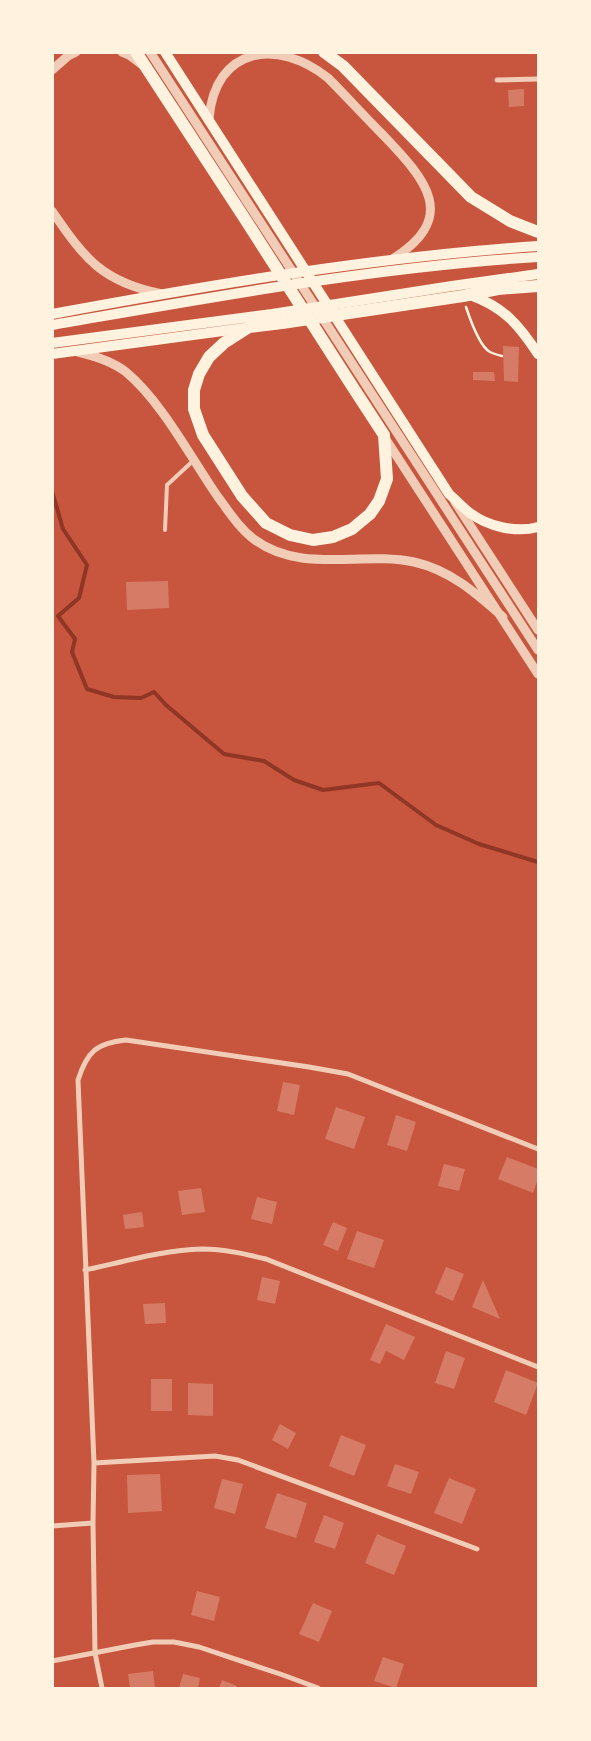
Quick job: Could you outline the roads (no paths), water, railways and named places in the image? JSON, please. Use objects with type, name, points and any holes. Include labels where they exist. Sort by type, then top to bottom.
[{"type":"main road","points":[[136,52],[247,212],[358,386],[384,435],[386,479],[379,501],[370,514],[352,529],[333,537],[313,540],[290,535],[266,523],[242,496],[203,434],[194,409],[194,390],[199,374],[209,357],[224,343],[249,328]]},
{"type":"main road","points":[[165,52],[450,494],[470,514],[491,525],[516,530],[538,528]]},
{"type":"main road","points":[[324,52],[343,66],[472,197],[510,221],[538,232]]},
{"type":"main road","points":[[52,314],[324,268],[538,246]]},
{"type":"main road","points":[[52,325],[254,290],[421,267],[538,257]]},
{"type":"main road","points":[[52,343],[272,314],[538,274]]},
{"type":"main road","points":[[52,354],[249,328],[467,296],[498,289],[538,286]]},
{"type":"main road","points":[[467,296],[498,308],[511,318],[538,354]]},
{"type":"street","points":[[52,70],[68,56],[76,52]]},
{"type":"street","points":[[122,52],[147,69]]},
{"type":"street","points":[[150,52],[247,212]]},
{"type":"street","points":[[209,119],[210,102],[214,89],[222,76],[235,63],[251,56],[267,54],[286,55],[315,68],[328,78],[411,165],[427,190],[430,214],[425,227],[418,240],[391,260]]},
{"type":"street","points":[[497,80],[538,79]]},
{"type":"street","points":[[52,211],[74,243],[91,262],[114,278],[137,289],[162,294]]},
{"type":"street","points":[[74,351],[111,363],[125,372],[142,388],[238,523],[247,534],[264,546],[285,555],[299,558],[317,560],[396,559],[431,567],[451,576],[473,590],[503,617]]},
{"type":"street","points":[[358,386],[538,650]]},
{"type":"street","points":[[384,435],[538,674]]},
{"type":"street","points":[[450,494],[538,630]]},
{"type":"street","points":[[102,1688],[95,1653],[94,1463],[78,1080],[83,1063],[94,1049],[109,1042],[126,1040],[348,1074],[538,1149]]},
{"type":"street","points":[[85,1270],[172,1251],[203,1249],[237,1252],[266,1259],[538,1366]]},
{"type":"street","points":[[94,1463],[215,1456],[238,1460],[477,1550]]},
{"type":"street","points":[[52,1526],[93,1523]]},
{"type":"street","points":[[52,1662],[153,1642],[174,1642],[199,1647],[318,1688]]},
{"type":"lane","points":[[165,530],[167,485],[194,460]]},
{"type":"waterway","points":[[52,491],[63,529],[87,565],[79,598],[58,616],[75,639],[72,652],[87,689],[114,697],[141,698],[154,692],[166,705],[224,754],[264,761],[294,780],[323,790],[379,783],[436,825],[479,844],[538,862]]}]
